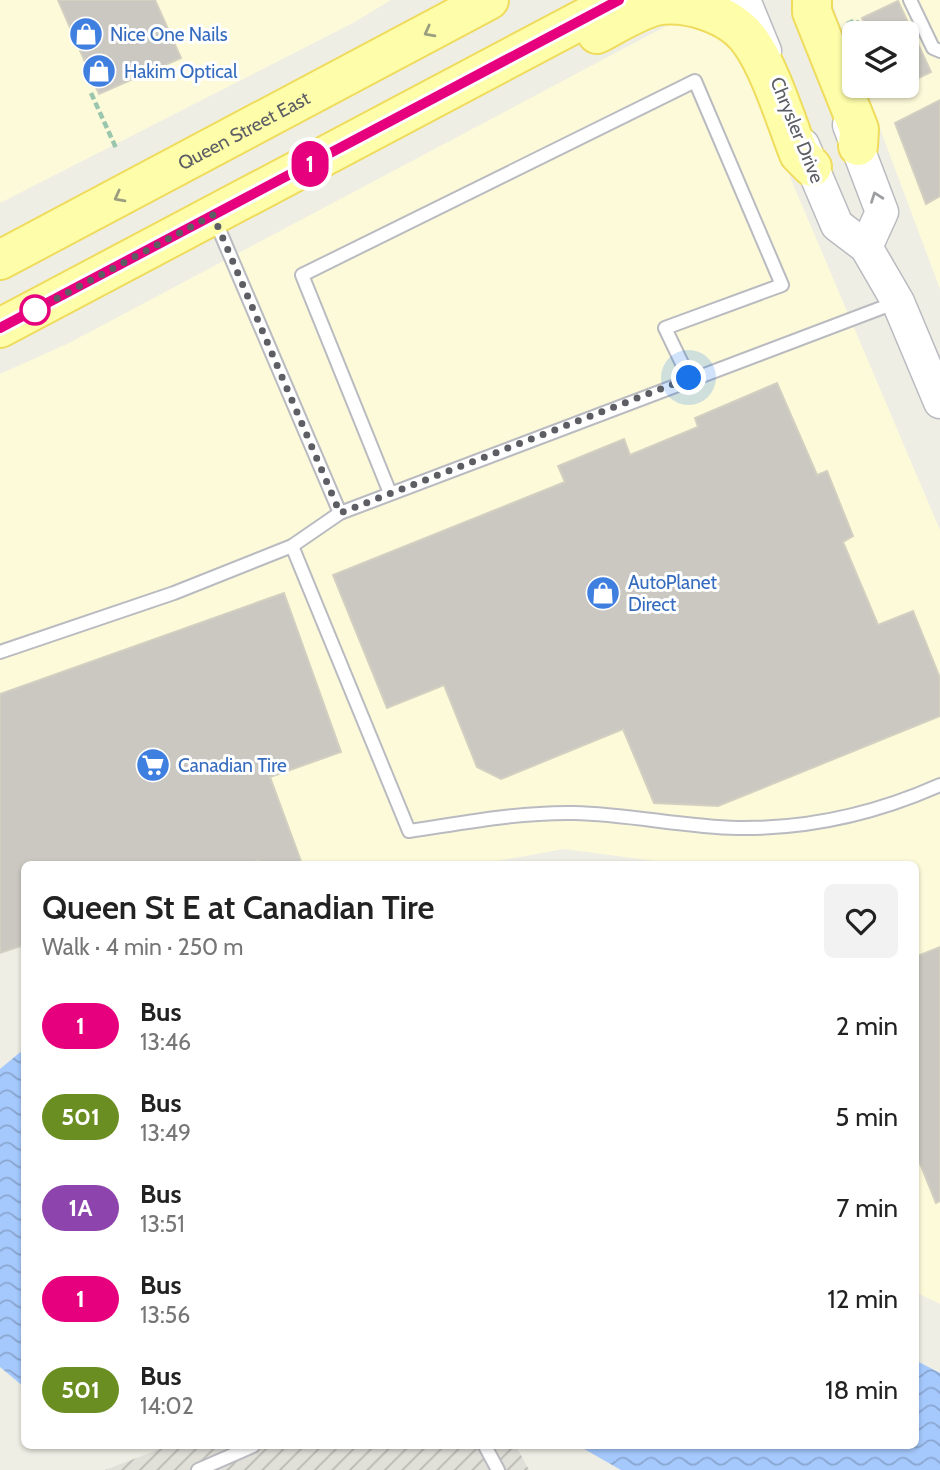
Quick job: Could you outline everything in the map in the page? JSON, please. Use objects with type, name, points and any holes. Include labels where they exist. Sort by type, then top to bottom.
[{"type":"main road","name":"Queen Street East","points":[[0,260],[489,0]]},
{"type":"main road","points":[[0,328],[619,0]]},
{"type":"main road","points":[[812,0],[812,12],[859,129],[858,146]]},
{"type":"main road","points":[[510,57],[536,66],[656,5],[691,5],[709,11],[740,29],[751,41],[799,154],[812,167]]},
{"type":"street","name":"Chrysler Drive","points":[[744,0],[837,225],[866,247],[898,302],[940,402]]},
{"type":"street","points":[[800,0],[882,212],[866,247]]},
{"type":"lane","points":[[910,0],[933,48],[940,51]]},
{"type":"lane","points":[[390,493],[302,275],[695,81],[782,285],[665,328],[689,378]]},
{"type":"lane","points":[[213,215],[340,513]]},
{"type":"lane","points":[[0,652],[174,593],[292,547],[340,513],[689,378],[898,302]]},
{"type":"lane","points":[[292,547],[409,831],[494,818],[573,813],[738,828],[811,825],[911,798],[940,785]]},
{"type":"lane","points":[[198,1470],[246,1449]]},
{"type":"lane","points":[[487,1449],[498,1470]]},
{"type":"path","points":[[91,93],[116,148]]},
{"type":"shaded area","points":[[0,0],[391,0],[353,23],[0,203]]},
{"type":"shaded area","points":[[831,0],[940,0],[940,289],[868,98],[919,98],[919,21],[842,21],[842,29]]},
{"type":"shaded area","points":[[690,24],[729,44],[739,57],[940,530],[940,1304],[919,1294],[919,861],[655,861],[564,849],[498,861],[21,861],[21,942],[0,950],[0,374],[69,343],[668,25]]},
{"type":"shaded area","points":[[160,1449],[518,1449],[529,1470],[105,1470]]},
{"type":"water","points":[[21,1052],[21,1384],[0,1367],[0,1069]]},
{"type":"water","points":[[919,1362],[940,1373],[940,1470],[621,1470],[584,1449],[919,1449]]},
{"type":"building","points":[[58,0],[155,0],[181,58],[99,94]]},
{"type":"building","points":[[898,1],[907,21],[863,21],[862,18]]},
{"type":"building","points":[[919,46],[931,72],[919,78]]},
{"type":"building","points":[[940,100],[940,196],[926,204],[895,123]]},
{"type":"building","name":"AutoPlanet Direct","points":[[777,383],[817,475],[827,471],[853,536],[843,542],[878,625],[913,611],[940,678],[940,716],[718,806],[654,803],[623,729],[501,779],[477,767],[444,685],[387,708],[333,575],[565,482],[558,466],[624,439],[630,455],[698,427],[695,418]]},
{"type":"building","name":"Canadian Tire","points":[[284,593],[341,752],[270,777],[301,861],[21,861],[21,946],[0,953],[0,694]]},
{"type":"building","points":[[940,947],[940,1201],[936,1203],[919,1161],[919,955]]},
{"type":"bus line","name":"1","points":[[0,328],[619,0]]},
{"type":"place","name":"Nice One Nails","points":[[86,34]]},
{"type":"place","name":"Hakim Optical","points":[[99,71]]},
{"type":"place","name":"AutoPlanet Direct","points":[[603,593]]},
{"type":"place","name":"Canadian Tire","points":[[153,765]]},
{"type":"route","points":[[35,310],[213,215],[340,513],[689,378]]}]
